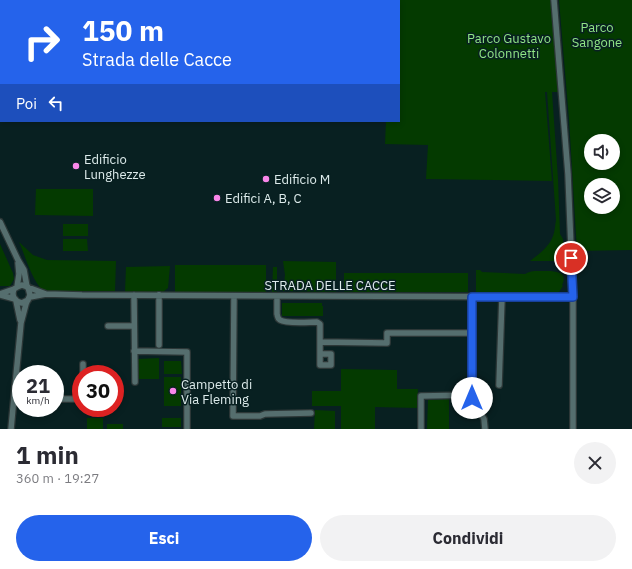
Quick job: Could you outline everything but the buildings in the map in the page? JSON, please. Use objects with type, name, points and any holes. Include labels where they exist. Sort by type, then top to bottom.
[{"type":"street","points":[[554,0],[568,174],[573,295],[573,429]]},
{"type":"street","points":[[0,222],[24,270],[30,292],[21,323],[17,365]]},
{"type":"street","points":[[18,260],[19,274],[13,294],[21,323]]},
{"type":"street","name":"STRADA DELLE CACCE","points":[[0,294],[22,285],[46,294]]},
{"type":"street","name":"STRADA DELLE CACCE","points":[[0,294],[22,303],[29,298],[46,294],[158,296],[472,297],[573,295]]},
{"type":"street","points":[[134,295],[135,382]]},
{"type":"street","points":[[158,296],[158,345]]},
{"type":"street","points":[[234,296],[233,416],[311,413]]},
{"type":"street","points":[[277,296],[277,314],[279,319],[286,322],[318,322],[320,326],[320,354]]},
{"type":"street","points":[[472,297],[472,395],[473,400],[484,419],[485,429]]},
{"type":"street","points":[[499,385],[502,297]]},
{"type":"street","points":[[108,326],[134,326]]},
{"type":"street","points":[[321,342],[387,343],[387,333],[472,333]]},
{"type":"street","points":[[134,351],[187,352],[187,429]]},
{"type":"street","points":[[421,429],[421,396],[472,395]]},
{"type":"street","points":[[11,429],[12,417]]},
{"type":"green space","name":"Parco Gustavo Colonnetti","points":[[400,0],[552,0],[559,92],[545,92],[552,181],[426,179],[428,145],[385,144],[386,122],[400,122]]},
{"type":"green space","name":"Parco Sangone","points":[[559,0],[632,0],[632,250],[577,251],[569,119]]},
{"type":"green space","points":[[547,92],[552,92],[560,234],[563,239],[564,257],[560,261],[530,261],[549,244],[554,234],[556,220]]},
{"type":"green space","points":[[36,189],[93,189],[93,216],[35,215]]},
{"type":"green space","points":[[63,224],[88,224],[88,236],[63,236]]},
{"type":"green space","points":[[63,239],[87,239],[88,251],[63,251]]},
{"type":"green space","points":[[19,242],[33,255],[47,260],[116,261],[115,291],[43,291],[32,274]]},
{"type":"green space","points":[[0,244],[13,273],[14,279],[10,286],[0,286]]},
{"type":"green space","points":[[283,261],[336,262],[336,292],[283,291],[285,275]]},
{"type":"green space","points":[[175,265],[266,265],[266,292],[175,292]]},
{"type":"green space","points":[[170,266],[168,288],[163,292],[125,292],[126,267]]},
{"type":"green space","points":[[273,267],[277,267],[277,293],[272,293]]},
{"type":"green space","points":[[476,270],[480,270],[482,272],[525,274],[534,271],[548,271],[562,274],[564,280],[563,286],[559,292],[553,294],[476,294]]},
{"type":"green space","points":[[344,273],[468,273],[468,292],[344,292]]},
{"type":"green space","points":[[282,303],[322,303],[323,316],[282,316]]},
{"type":"green space","points":[[159,358],[159,379],[138,379],[138,359]]},
{"type":"green space","name":"Campetto di Via Fleming","points":[[164,361],[181,361],[182,374],[164,374]]},
{"type":"green space","points":[[341,369],[397,370],[397,389],[418,389],[417,408],[375,407],[375,429],[341,429],[341,406],[312,406],[312,391],[341,391]]},
{"type":"green space","name":"Campetto di Via Fleming","points":[[164,377],[181,377],[181,406],[164,406]]},
{"type":"green space","points":[[449,399],[449,429],[427,429],[428,400]]},
{"type":"green space","points":[[315,410],[335,411],[335,429],[314,429]]},
{"type":"green space","points":[[87,418],[103,418],[103,429],[87,429]]},
{"type":"green space","points":[[162,418],[181,418],[181,427],[162,427]]},
{"type":"green space","points":[[107,424],[123,424],[123,429],[107,429]]},
{"type":"place","name":"Edificio Lunghezze","points":[[76,166]]},
{"type":"place","name":"Edificio M","points":[[266,179]]},
{"type":"place","name":"Edifici A, B, C","points":[[217,198]]},
{"type":"place","name":"Campetto di Via Fleming","points":[[173,391]]},
{"type":"route","points":[[472,398],[472,297],[573,297],[571,258]]}]
